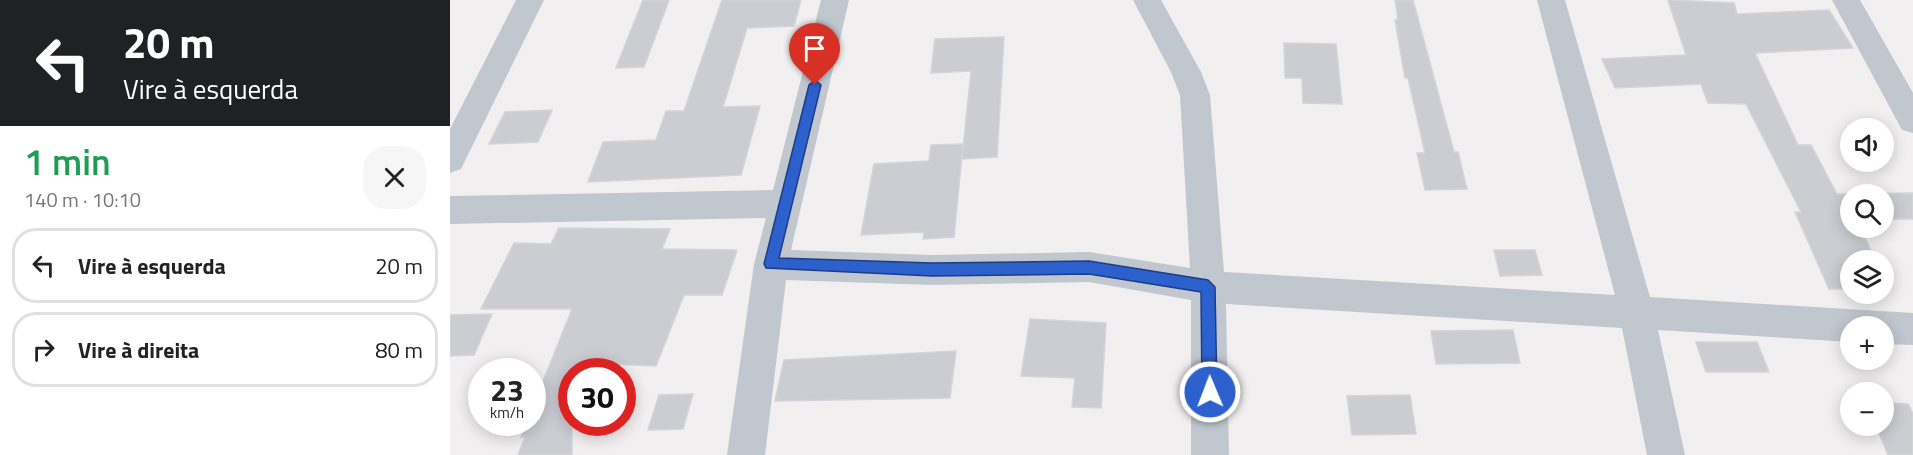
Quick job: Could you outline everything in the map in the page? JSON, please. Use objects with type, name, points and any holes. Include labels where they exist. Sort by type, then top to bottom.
[{"type":"street","points":[[450,160],[530,0]]},
{"type":"street","points":[[746,455],[771,264],[835,0]]},
{"type":"street","points":[[1147,0],[1186,72],[1195,95],[1208,287],[1210,455]]},
{"type":"street","points":[[1551,0],[1636,312],[1666,455]]},
{"type":"street","points":[[1846,0],[1913,121]]},
{"type":"street","points":[[450,210],[786,204]]},
{"type":"street","points":[[771,264],[932,270],[1089,267],[1208,287],[1913,328]]},
{"type":"building","points":[[643,0],[669,0],[644,67],[616,68]]},
{"type":"building","points":[[722,0],[801,0],[794,26],[747,28],[723,107],[760,106],[741,175],[588,182],[603,142],[656,140],[666,111],[684,111]]},
{"type":"building","points":[[1395,0],[1413,0],[1454,152],[1458,152],[1467,189],[1425,190],[1417,153],[1425,153],[1408,78],[1405,78],[1395,20],[1398,19]]},
{"type":"building","points":[[1668,0],[1734,3],[1737,14],[1829,10],[1853,48],[1755,53],[1798,145],[1811,145],[1837,194],[1840,194],[1840,238],[1865,238],[1871,250],[1840,250],[1840,289],[1829,289],[1795,212],[1801,212],[1746,104],[1708,103],[1701,84],[1615,88],[1602,59],[1686,55]]},
{"type":"building","points":[[1004,37],[997,157],[962,159],[971,71],[931,73],[935,39]]},
{"type":"building","points":[[1284,43],[1336,44],[1342,104],[1303,103],[1302,78],[1285,78]]},
{"type":"building","points":[[552,110],[538,142],[489,144],[505,112]]},
{"type":"building","points":[[963,144],[954,237],[923,239],[924,232],[861,235],[874,164],[929,161],[931,145]]},
{"type":"building","points":[[1894,193],[1913,193],[1913,219],[1894,219]]},
{"type":"building","points":[[559,228],[670,229],[662,249],[737,250],[722,295],[684,295],[656,366],[636,365],[636,358],[558,358],[558,436],[572,436],[572,455],[518,455],[525,437],[521,436],[546,436],[546,374],[572,309],[481,309],[514,243],[551,244]]},
{"type":"building","points":[[1494,250],[1535,250],[1542,275],[1500,276]]},
{"type":"building","points":[[492,314],[474,355],[450,356],[450,315]]},
{"type":"building","points":[[1030,319],[1106,323],[1101,408],[1072,407],[1075,378],[1021,376]]},
{"type":"building","points":[[1513,330],[1520,363],[1436,364],[1431,331]]},
{"type":"building","points":[[1696,342],[1757,342],[1769,372],[1706,372]]},
{"type":"building","points":[[956,351],[950,398],[775,401],[784,360]]},
{"type":"building","points":[[693,394],[683,429],[648,430],[659,395]]},
{"type":"building","points":[[1410,395],[1416,434],[1352,435],[1347,396]]},
{"type":"building","points":[[1894,403],[1908,404],[1913,414],[1913,455],[1888,455],[1880,436],[1894,436]]},
{"type":"route","points":[[815,85],[771,264],[932,270],[1089,267],[1208,287],[1210,392]]}]
